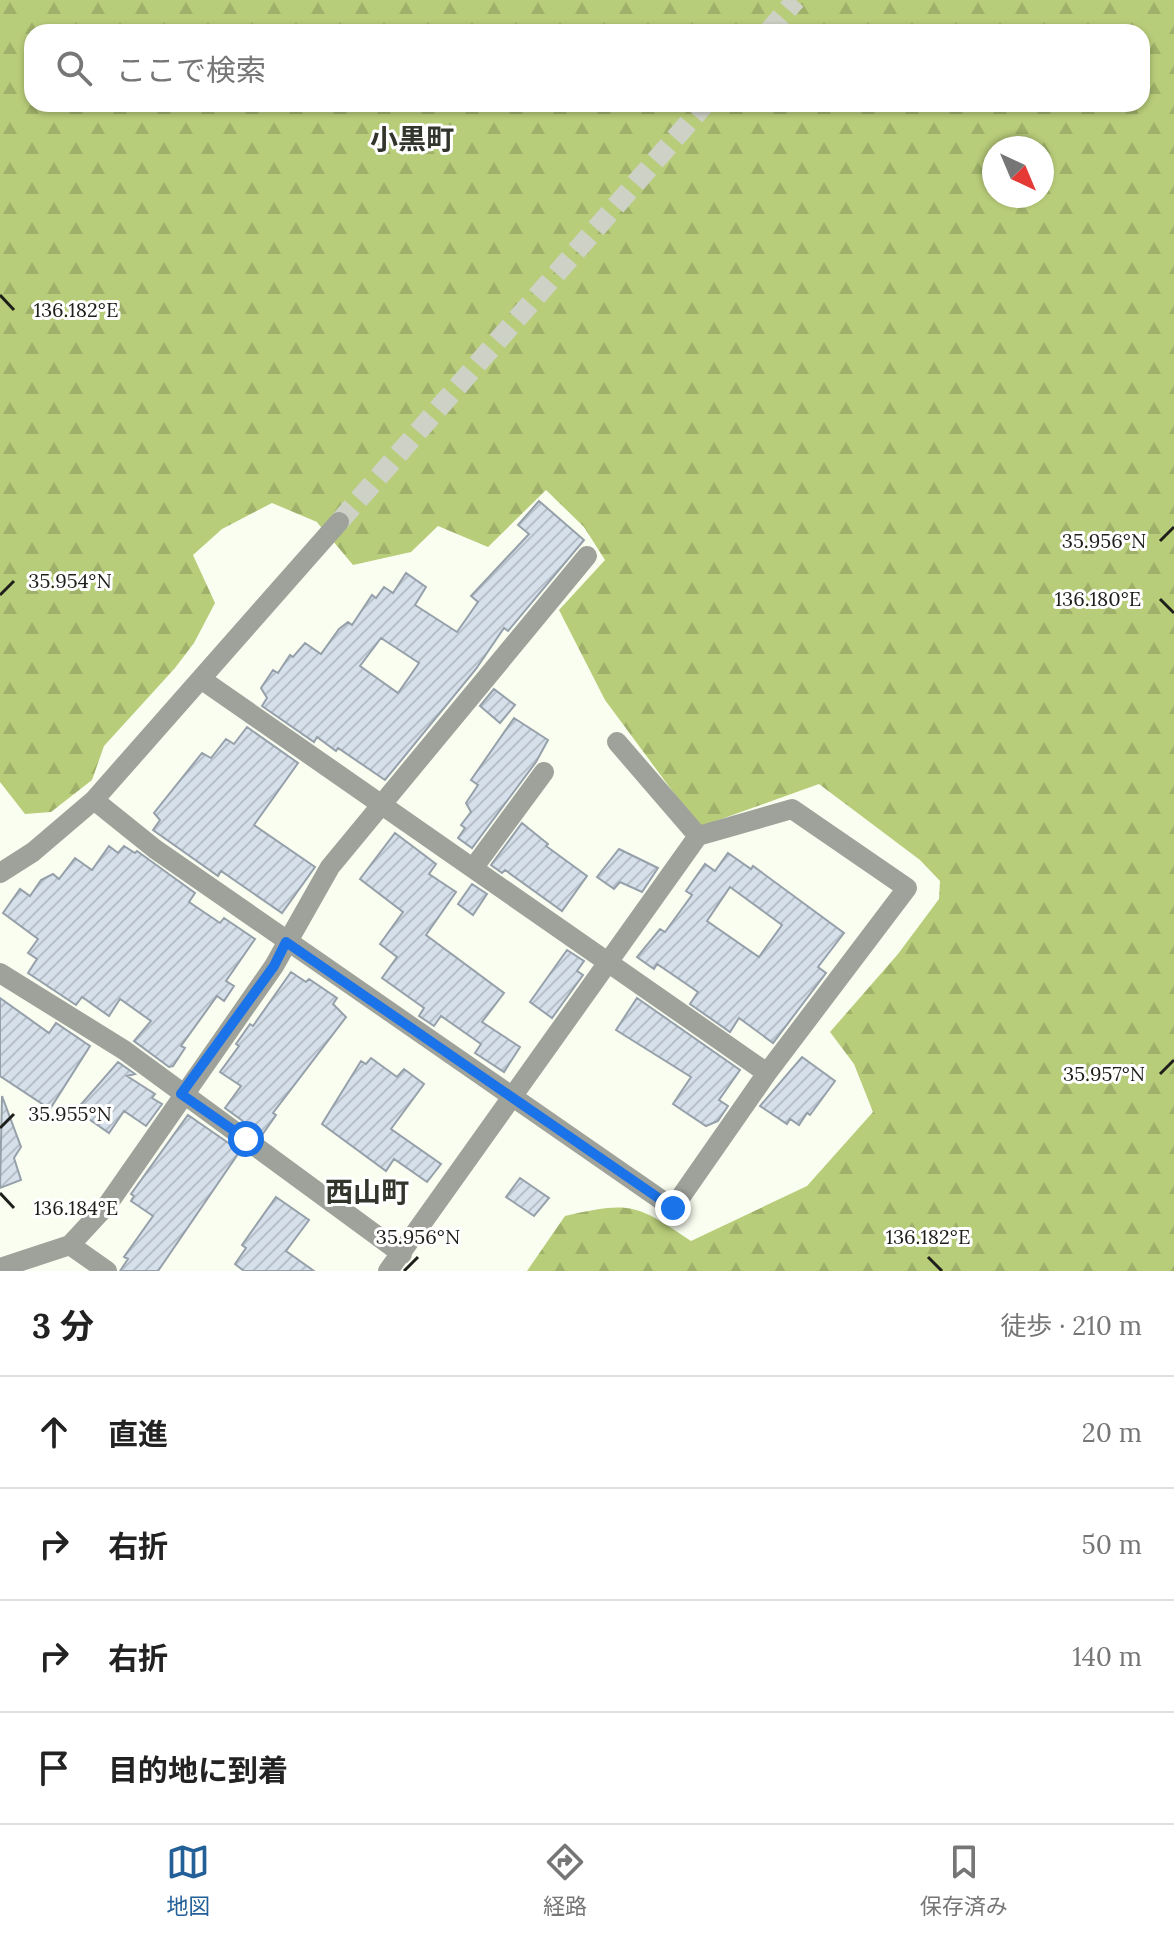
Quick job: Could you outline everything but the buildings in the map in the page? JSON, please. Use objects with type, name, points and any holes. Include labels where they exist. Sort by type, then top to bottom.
[{"type":"street","points":[[0,873],[33,852],[94,800],[339,522]]},
{"type":"street","points":[[0,1268],[70,1245],[108,1204],[181,1094],[274,966],[330,867],[587,556]]},
{"type":"street","points":[[201,679],[767,1073]]},
{"type":"street","points":[[617,742],[698,836]]},
{"type":"street","points":[[474,867],[544,772]]},
{"type":"street","points":[[94,800],[155,849],[173,858],[286,942],[513,1096],[673,1208],[767,1073],[907,888],[792,809],[698,836],[608,961],[513,1096],[402,1254],[388,1271]]},
{"type":"street","points":[[0,973],[124,1050],[402,1254]]},
{"type":"street","points":[[70,1245],[107,1271]]},
{"type":"green space","points":[[0,0],[1174,0],[1174,1271],[527,1271],[565,1216],[605,1208],[632,1209],[657,1219],[691,1241],[807,1186],[873,1112],[854,1064],[830,1032],[898,954],[939,899],[940,881],[920,860],[819,784],[699,827],[605,700],[559,610],[605,560],[584,527],[546,490],[488,547],[438,526],[411,552],[353,565],[317,522],[272,503],[222,529],[193,555],[215,603],[194,643],[104,746],[92,780],[51,812],[25,814],[0,782]]},
{"type":"tunnel","points":[[775,24],[796,0]]},
{"type":"tunnel","points":[[339,522],[698,112]]},
{"type":"district","name":"小黒町","points":[[412,139]]},
{"type":"district","name":"西山町","points":[[367,1192]]},
{"type":"route","points":[[246,1139],[181,1094],[274,966],[286,942],[673,1208]]}]
